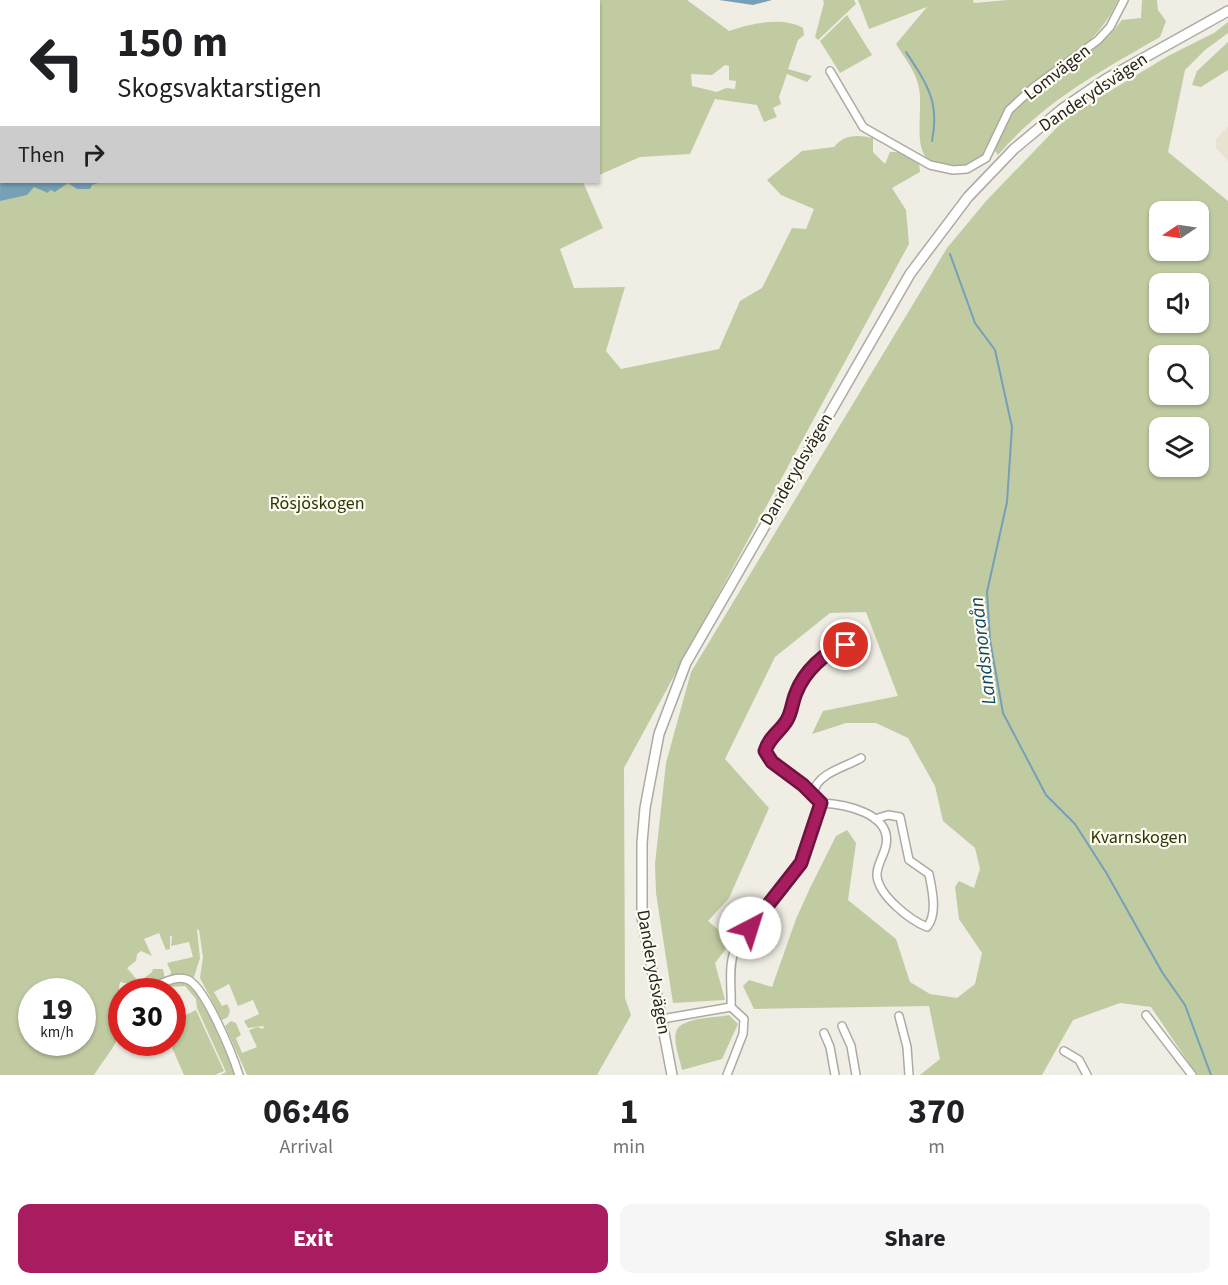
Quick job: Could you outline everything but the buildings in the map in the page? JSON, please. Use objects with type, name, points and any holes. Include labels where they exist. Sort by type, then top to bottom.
[{"type":"main road","name":"Danderydsvägen","points":[[672,1075],[642,917],[645,808],[654,757],[669,704],[686,663],[722,596],[910,274],[968,197],[1014,148],[1062,109],[1115,73],[1228,11]]},
{"type":"street","name":"Lomvägen","points":[[830,71],[863,127],[930,165],[953,170],[967,169],[986,158],[1009,110],[1034,87],[1098,40],[1115,19],[1124,0]]},
{"type":"street","points":[[852,647],[846,645],[833,650],[806,675],[795,696],[789,718],[768,741],[765,751],[772,762],[803,785],[821,803],[839,804],[876,819],[884,827],[886,837],[877,871],[880,888],[894,904],[927,927],[933,908],[929,874],[909,860],[900,817],[888,815],[876,819]]},
{"type":"street","points":[[727,1075],[728,1066],[743,1034],[744,1019],[731,1007],[731,964],[734,953],[741,939],[782,891],[801,863],[821,803],[814,791],[816,784],[827,774],[861,758]]},
{"type":"street","points":[[186,980],[197,986],[239,1075]]},
{"type":"street","points":[[662,1019],[731,1007]]},
{"type":"street","points":[[1146,1015],[1192,1075]]},
{"type":"street","points":[[899,1016],[907,1047],[909,1075]]},
{"type":"street","points":[[842,1026],[851,1046],[856,1075]]},
{"type":"street","points":[[824,1033],[830,1047],[835,1075]]},
{"type":"street","points":[[1064,1052],[1079,1060],[1087,1075]]},
{"type":"shaded area","points":[[1228,126],[1228,161],[1216,148],[1216,139]]},
{"type":"green space","points":[[600,0],[687,0],[729,31],[776,22],[795,24],[803,28],[804,35],[798,40],[788,69],[812,76],[807,82],[787,74],[779,97],[781,104],[773,108],[777,117],[764,122],[757,105],[715,99],[690,154],[640,157],[600,175]],"holes":[[[725,65],[729,66],[729,80],[736,81],[735,89],[726,88],[717,92],[692,86],[691,74],[712,75]]]},
{"type":"green space","points":[[823,0],[854,0],[856,4],[818,40],[815,37]]},
{"type":"green space","points":[[858,0],[973,0],[974,3],[1007,0],[1118,0],[1109,17],[1084,46],[1009,108],[982,156],[971,164],[949,167],[935,164],[925,156],[920,141],[918,84],[896,44],[927,7],[869,29]]},
{"type":"green space","points":[[1142,0],[1157,0],[1158,10],[1166,21],[1160,37],[1054,103],[1035,118],[998,155],[995,151],[1007,119],[1015,108],[1109,36],[1122,20],[1141,18]]},
{"type":"green space","points":[[847,15],[872,55],[840,73],[820,41]]},
{"type":"green space","name":"Kvarnskogen","points":[[1228,22],[1228,33],[1205,50],[1185,70],[1168,152],[1228,201],[1228,1075],[1197,1075],[1151,1007],[1120,1003],[1073,1020],[1042,1075],[920,1075],[940,1059],[929,1006],[754,1009],[743,986],[749,980],[772,987],[796,919],[810,888],[836,836],[847,830],[856,843],[848,900],[896,939],[910,982],[930,994],[957,998],[975,984],[982,953],[959,919],[955,887],[959,881],[974,888],[980,869],[975,848],[943,821],[935,786],[908,738],[876,723],[846,723],[812,734],[823,711],[898,696],[866,612],[830,613],[775,657],[725,759],[769,808],[729,898],[708,921],[732,941],[715,963],[725,1000],[673,1003],[656,893],[655,864],[666,763],[691,672],[947,248],[987,200],[1067,117],[1168,56],[1214,33]]},
{"type":"green space","points":[[1228,42],[1228,70],[1201,87],[1192,85],[1197,71]]},
{"type":"green space","name":"Rösjöskogen","points":[[852,136],[862,136],[873,138],[873,152],[885,164],[890,152],[898,152],[919,163],[920,172],[892,188],[906,210],[909,244],[624,768],[625,998],[631,1015],[597,1075],[247,1075],[225,1026],[231,1021],[236,1023],[241,1035],[236,1038],[242,1053],[257,1047],[249,1030],[257,1027],[263,1029],[264,1026],[248,1028],[244,1021],[259,1014],[253,1000],[238,1006],[229,984],[214,992],[222,1006],[227,1004],[230,1010],[228,1017],[222,1020],[200,978],[203,957],[199,930],[197,929],[200,958],[194,977],[170,976],[171,972],[167,963],[193,957],[189,942],[171,946],[172,937],[170,935],[170,949],[166,950],[159,933],[144,939],[152,956],[141,951],[137,954],[136,961],[127,968],[136,978],[108,978],[108,1054],[94,1075],[0,1075],[0,183],[583,183],[603,228],[560,249],[574,288],[625,287],[606,351],[621,369],[719,349],[740,301],[762,288],[792,228],[806,229],[814,209],[781,195],[767,180],[802,151],[834,147],[842,140]]},
{"type":"green space","name":"Rösjöskogen","points":[[153,969],[163,969],[165,978],[144,978]]},
{"type":"green space","points":[[186,983],[190,984],[201,997],[236,1075],[220,1075],[226,1072],[197,1008],[196,999],[186,987]]},
{"type":"green space","points":[[196,1010],[224,1071],[215,1075],[184,1075],[176,1056],[186,1056],[186,1015]]},
{"type":"green space","points":[[729,1015],[738,1024],[722,1059],[682,1070],[675,1041],[679,1027],[684,1023],[699,1019]]},
{"type":"water","points":[[719,0],[772,0],[753,5]]},
{"type":"water","points":[[0,183],[68,183],[55,192],[50,190],[48,193],[34,187],[27,195],[0,201]]},
{"type":"water","points":[[68,183],[98,183],[92,185],[90,189],[77,189]]},
{"type":"waterway","points":[[906,52],[926,84],[933,104],[932,141]]},
{"type":"waterway","name":"Landsnoraån","points":[[950,254],[975,323],[995,350],[1012,427],[1007,502],[987,592],[990,640],[1003,713],[1046,795],[1075,824],[1107,874],[1162,972],[1185,1005],[1211,1075]]},
{"type":"route","points":[[750,928],[782,891],[801,863],[816,825],[821,803],[803,785],[772,762],[765,751],[768,741],[789,718],[795,696],[806,675],[833,650],[846,645]]}]
